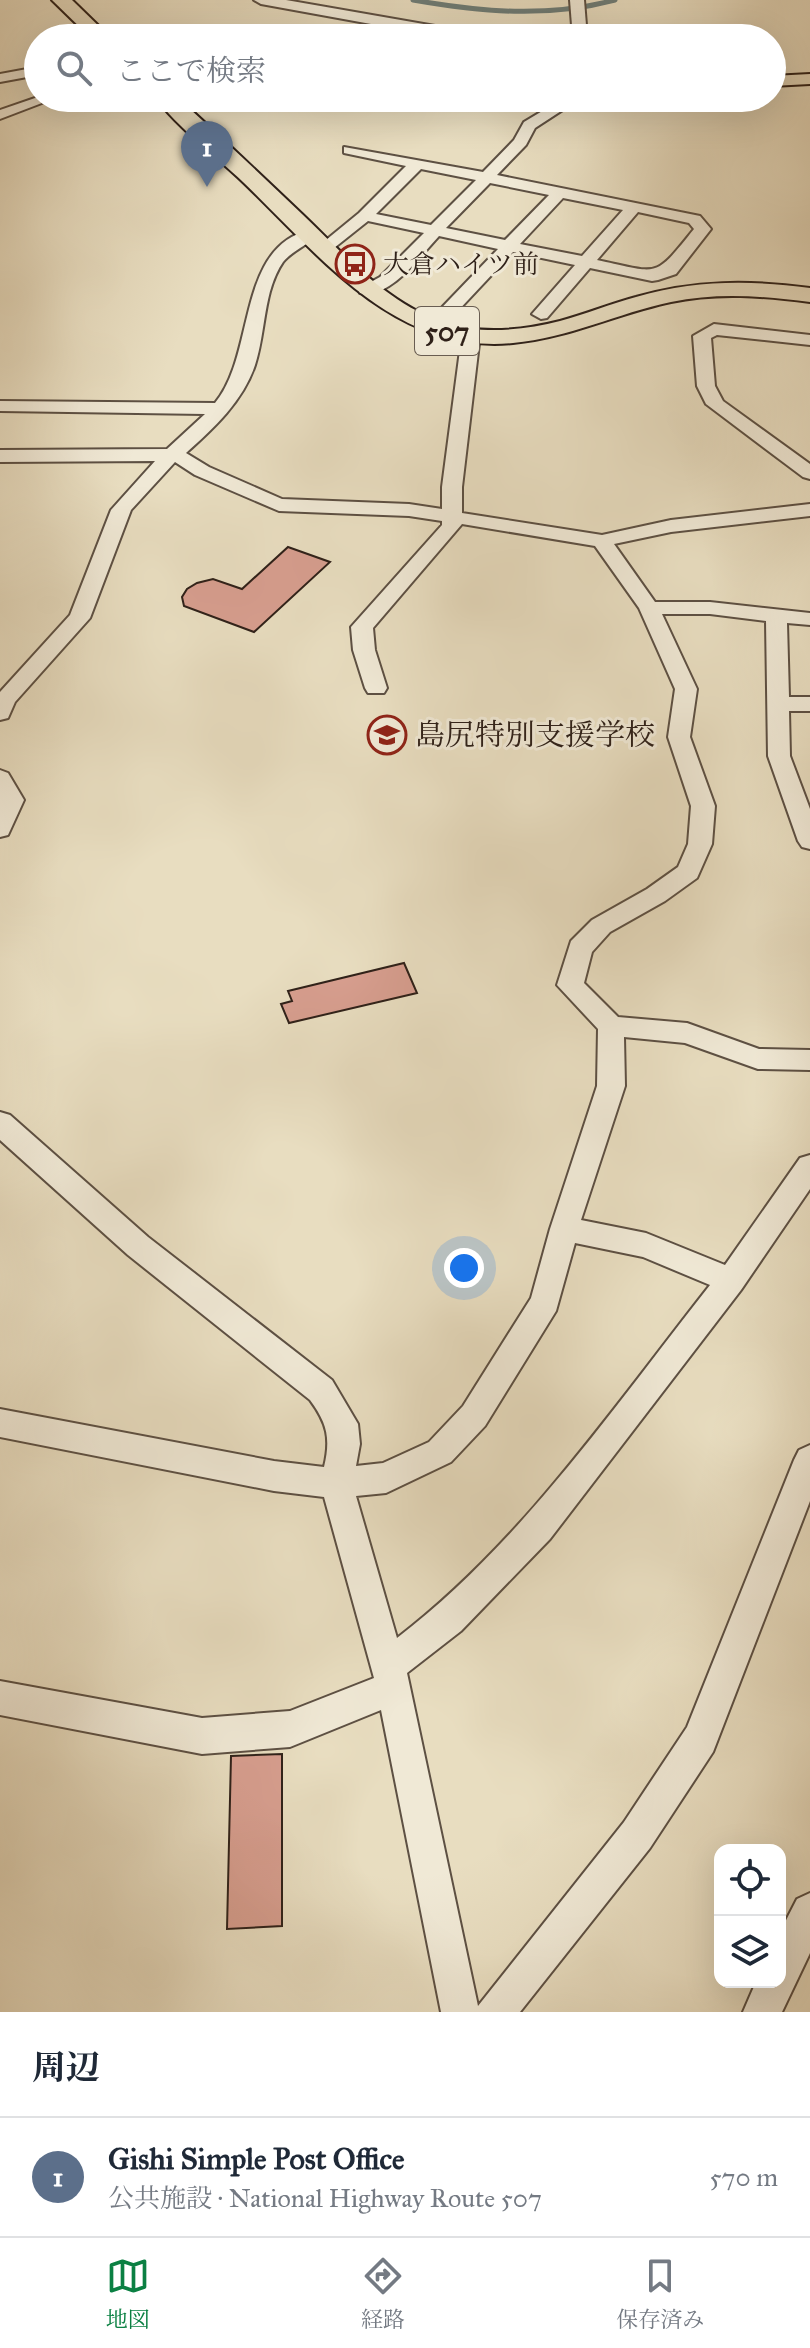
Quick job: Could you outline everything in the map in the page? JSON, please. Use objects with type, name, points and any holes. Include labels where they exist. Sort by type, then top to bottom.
[{"type":"highway","points":[[61,0],[87,24]]},
{"type":"highway","name":"507","points":[[181,112],[366,289],[404,316],[433,327],[471,335],[515,335],[556,329],[650,299],[707,290],[764,290],[810,295]]},
{"type":"main road","points":[[786,80],[810,79]]},
{"type":"street","points":[[261,0],[389,24]]},
{"type":"street","points":[[0,78],[24,74]]},
{"type":"street","points":[[0,115],[24,106]]},
{"type":"street","points":[[366,289],[386,281],[521,142],[529,125],[551,112]]},
{"type":"street","points":[[349,150],[694,219],[703,229],[670,270],[652,276],[365,216]]},
{"type":"street","points":[[0,713],[5,700],[87,606],[108,529],[132,495],[177,455],[238,383],[264,280],[289,247],[316,242],[365,216],[417,164]]},
{"type":"street","points":[[433,327],[560,192]]},
{"type":"street","points":[[541,314],[634,207]]},
{"type":"street","points":[[808,345],[714,329],[702,336],[706,386],[715,404],[810,473]]},
{"type":"street","points":[[376,688],[364,650],[362,627],[452,526],[452,487],[471,335]]},
{"type":"street","points":[[0,406],[219,409]]},
{"type":"street","points":[[0,456],[177,455],[202,471],[279,505],[409,510],[602,541],[671,526],[810,510]]},
{"type":"street","points":[[602,541],[649,608],[686,689],[679,737],[703,806],[700,844],[688,872],[656,895],[601,926],[580,948],[570,985],[611,1026],[687,1033],[758,1059],[810,1060]]},
{"type":"street","points":[[649,608],[710,608],[810,619]]},
{"type":"street","points":[[776,615],[779,756],[810,841]]},
{"type":"street","points":[[777,704],[810,704]]},
{"type":"street","points":[[0,778],[12,800],[0,829]]},
{"type":"street","points":[[0,1423],[274,1476],[336,1483],[386,1478],[440,1452],[474,1416],[545,1302],[564,1229],[611,1086],[611,1026]]},
{"type":"street","points":[[0,1123],[138,1246],[321,1390],[338,1412],[347,1440],[336,1483],[391,1677],[460,2012]]},
{"type":"street","points":[[0,1698],[202,1736],[290,1729],[391,1677],[538,1528],[731,1281],[810,1166]]},
{"type":"street","points":[[564,1229],[646,1245],[731,1281]]},
{"type":"street","points":[[495,2012],[637,1835],[700,1739],[810,1460]]},
{"type":"street","points":[[786,1961],[810,1912]]},
{"type":"street","points":[[762,2012],[773,1988]]},
{"type":"building","points":[[288,547],[330,562],[254,632],[184,606],[182,597],[187,589],[197,583],[213,579],[242,589]]},
{"type":"building","points":[[404,963],[417,993],[289,1023],[281,1004],[292,1001],[288,991]]},
{"type":"building","points":[[282,1754],[282,1926],[227,1929],[231,1756]]},
{"type":"waterway","points":[[413,0],[464,8],[514,11],[564,9],[615,0]]},
{"type":"place","name":"Gishi Simple Post Office","points":[[207,187]]},
{"type":"place","name":"大倉ハイツ前","points":[[355,264]]},
{"type":"place","name":"島尻特別支援学校","points":[[387,735]]}]
